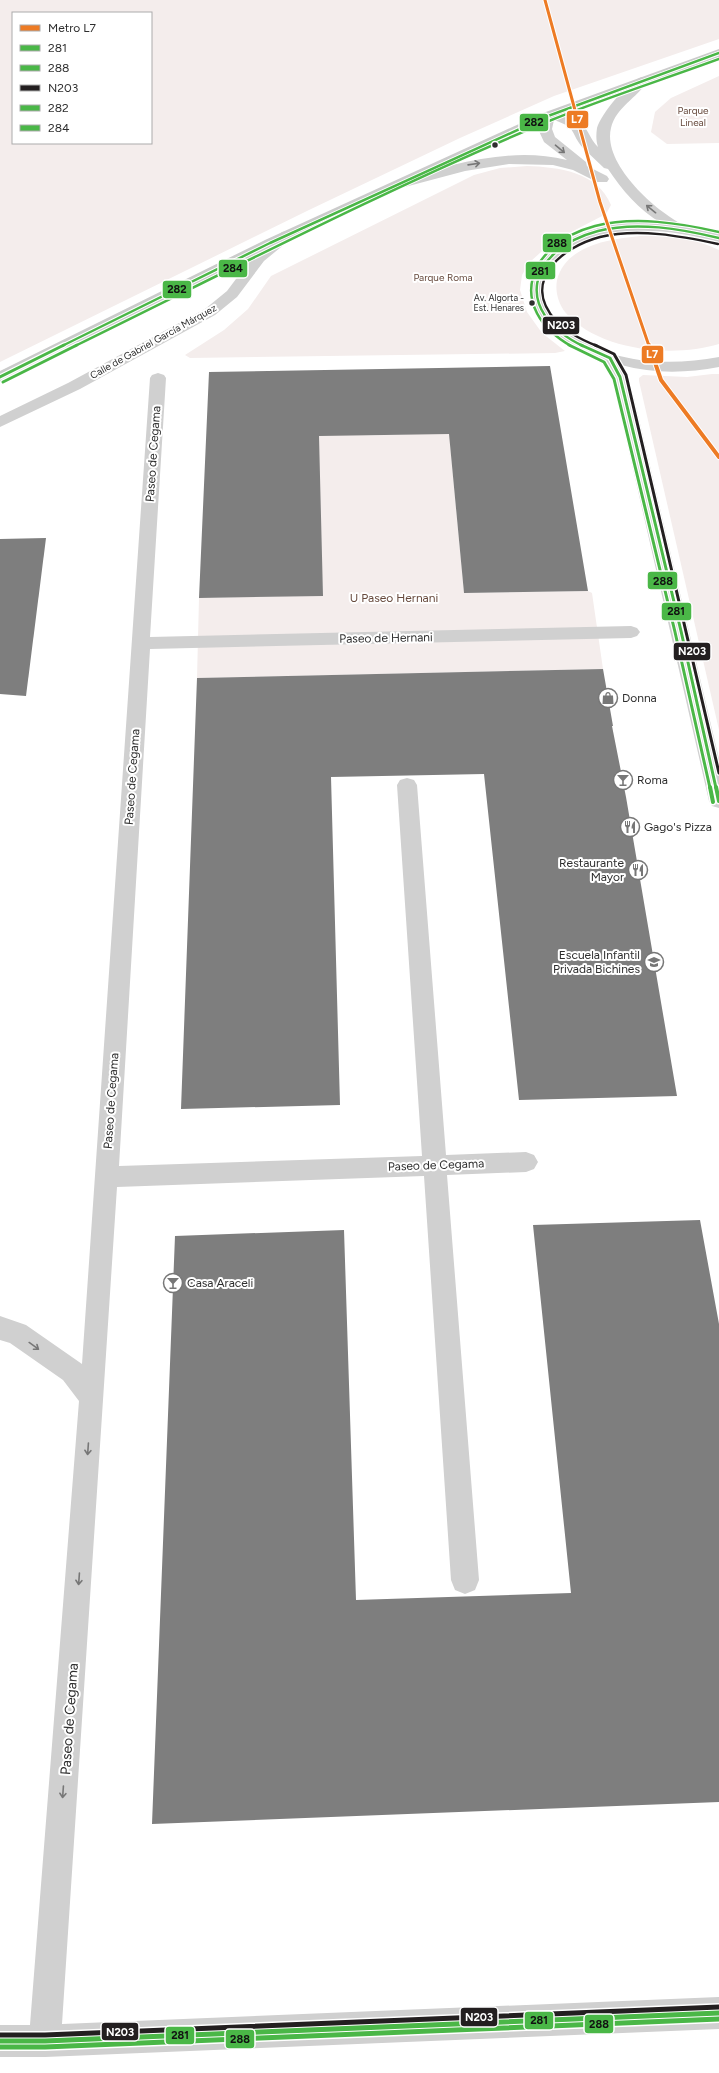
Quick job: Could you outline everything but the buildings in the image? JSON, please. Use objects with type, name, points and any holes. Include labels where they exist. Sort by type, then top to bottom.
[{"type":"street","points":[[0,377],[287,235],[550,116],[719,53]]},
{"type":"street","points":[[642,81],[620,102],[603,128],[602,141],[617,172],[634,194],[661,217],[684,229]]},
{"type":"street","points":[[550,116],[570,121],[580,130],[587,144],[617,172]]},
{"type":"street","points":[[550,116],[545,129],[549,139],[562,151],[602,179],[622,197],[627,205],[628,217],[624,227]]},
{"type":"street","points":[[396,186],[464,166],[506,160],[549,162],[568,165],[602,179]]},
{"type":"street","points":[[719,238],[684,229],[654,226],[624,227],[602,231],[581,238],[563,247],[550,258],[540,270],[536,284],[537,299],[543,313],[554,327],[578,344],[609,357],[637,364],[677,368],[719,362]]},
{"type":"street","name":"Calle de Gabriel García Márquez","points":[[0,422],[74,386],[210,312],[232,294],[259,258],[287,235]]},
{"type":"street","points":[[609,357],[620,377],[626,398],[719,801]]},
{"type":"street","name":"Paseo de Cegama","points":[[45,2041],[92,1397],[158,378]]},
{"type":"street","name":"Paseo de Hernani","points":[[141,643],[631,632]]},
{"type":"street","points":[[407,785],[465,1580]]},
{"type":"street","name":"Paseo de Cegama","points":[[106,1177],[526,1162]]},
{"type":"street","points":[[0,1328],[17,1333],[72,1372],[92,1397]]},
{"type":"street","points":[[0,2041],[45,2041],[719,2013]]},
{"type":"green space","points":[[0,0],[719,0],[719,39],[554,96],[460,138],[309,210],[0,362]]},
{"type":"green space","name":"Parque Lineal","points":[[719,76],[719,143],[667,144],[651,132],[655,112],[671,98]]},
{"type":"green space","name":"Parque Roma","points":[[527,166],[564,170],[587,178],[597,185],[605,194],[611,205],[606,214],[552,242],[530,262],[522,275],[520,290],[527,312],[542,333],[565,351],[555,353],[190,358],[185,355],[224,330],[248,309],[271,276],[474,175],[500,168]]},
{"type":"green space","points":[[640,236],[681,238],[719,250],[719,344],[701,348],[680,350],[637,348],[616,343],[597,335],[579,325],[565,312],[559,301],[556,284],[562,268],[570,259],[579,251],[603,242]]},
{"type":"green space","points":[[719,374],[719,730],[639,381],[639,378],[643,375],[687,377]]},
{"type":"green space","name":"U Paseo Hernani","points":[[452,430],[450,444],[464,593],[588,591],[592,593],[603,669],[197,678],[199,598],[323,595],[315,432],[349,435],[384,435],[418,434]]},
{"type":"metro line","name":"L7","points":[[545,0],[600,202],[661,380],[719,457]]},
{"type":"transit line","name":"282","points":[[0,377],[270,243],[548,116],[719,53]]},
{"type":"transit line","name":"284","points":[[3,382],[342,216],[479,152],[548,122],[612,97],[719,59]]},
{"type":"transit line","name":"288","points":[[713,802],[675,632],[614,379],[609,366],[606,363],[574,348],[553,334],[547,328],[534,309],[530,289],[532,276],[538,263],[553,246],[573,233],[596,226],[621,222],[648,221],[673,223],[719,232]]},
{"type":"transit line","name":"281","points":[[719,238],[698,233],[650,227],[600,231],[577,238],[558,249],[543,266],[538,278],[536,291],[539,303],[554,327],[573,341],[610,358],[620,377],[681,631],[719,801]]},
{"type":"transit line","name":"N203","points":[[718,244],[676,236],[651,234],[626,234],[601,237],[579,244],[561,255],[547,271],[543,282],[543,293],[551,314],[565,329],[578,337],[614,354],[626,375],[687,630],[719,773]]},
{"type":"transit line","name":"N203","points":[[0,2035],[45,2035],[719,2007]]},
{"type":"transit line","name":"281","points":[[0,2041],[45,2041],[719,2013]]},
{"type":"transit line","name":"288","points":[[0,2047],[45,2047],[719,2019]]},
{"type":"place","name":"Av. Algorta - Est. Henares","points":[[532,303]]},
{"type":"place","name":"Donna","points":[[608,698]]},
{"type":"place","name":"Roma","points":[[623,780]]},
{"type":"place","name":"Gago's Pizza","points":[[630,827]]},
{"type":"place","name":"Restaurante Mayor","points":[[638,870]]},
{"type":"place","name":"Escuela Infantil Privada Bichines","points":[[654,962]]},
{"type":"place","name":"Casa Araceli","points":[[173,1283]]}]
